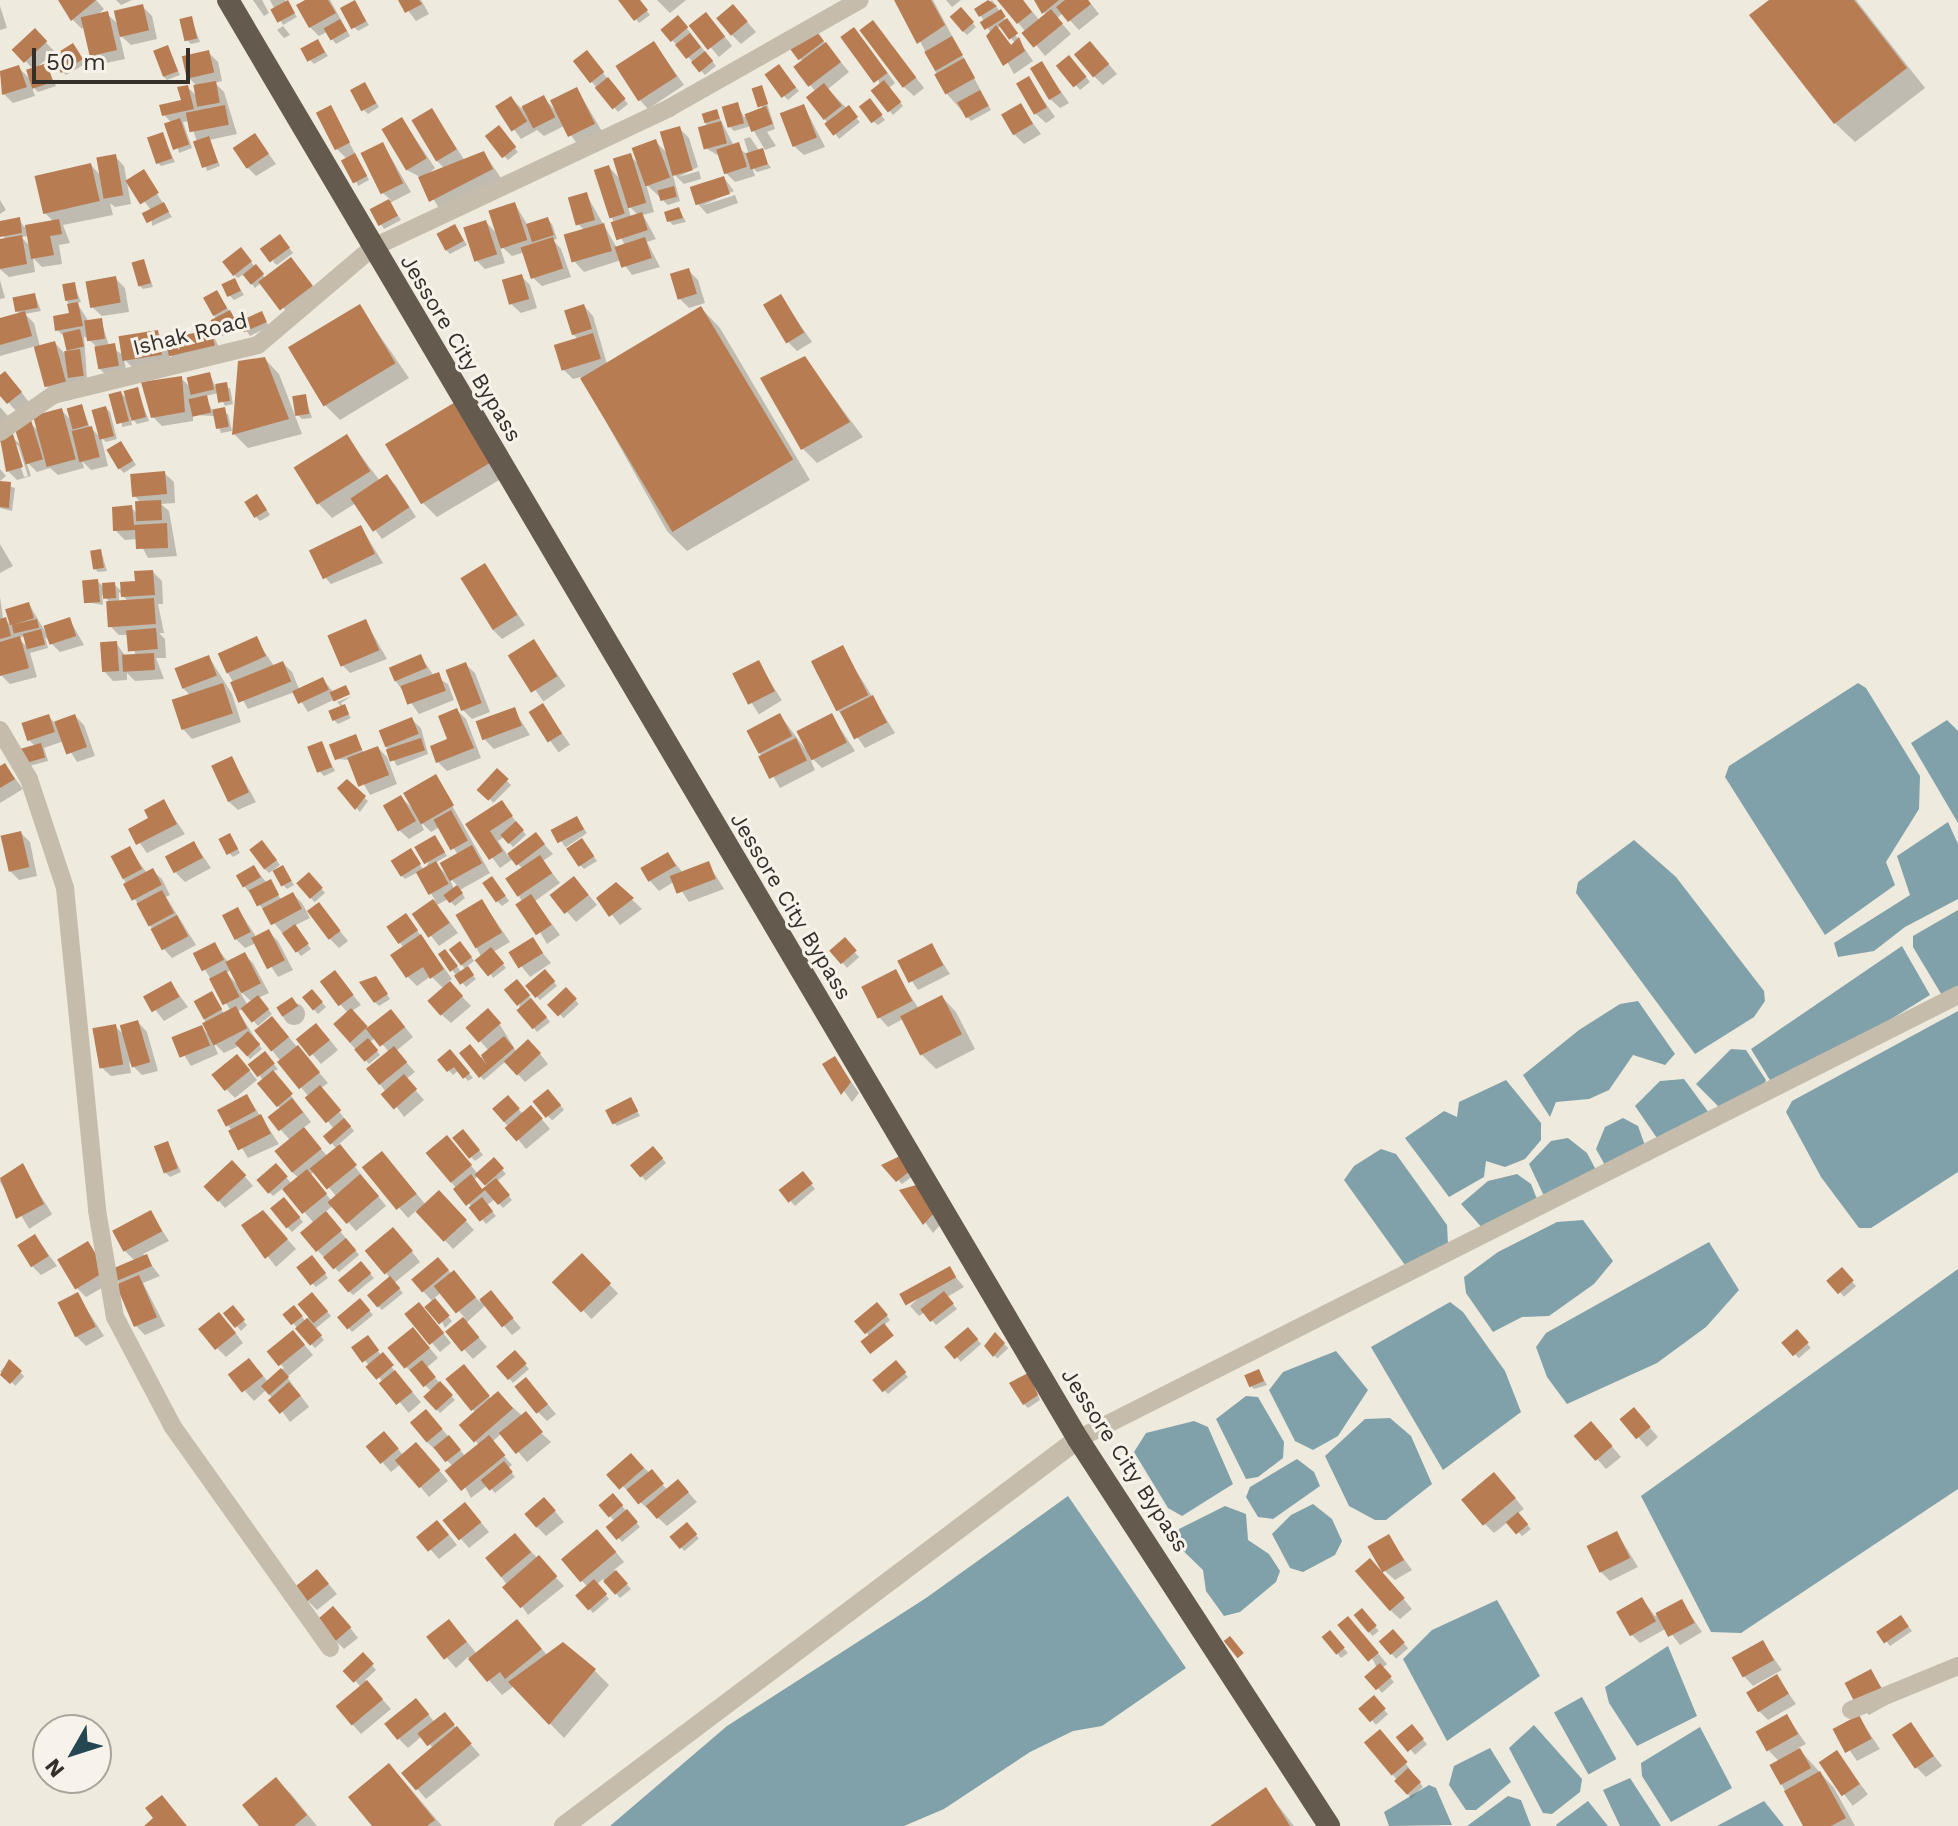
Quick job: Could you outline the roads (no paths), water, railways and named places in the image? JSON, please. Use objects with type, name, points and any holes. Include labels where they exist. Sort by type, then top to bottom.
[{"type":"highway","name":"Jessore City Bypass","points":[[228,0],[1078,1439],[1329,1826]]},
{"type":"street","name":"Ishak Road","points":[[0,432],[53,395],[258,345],[372,248],[669,108],[860,0]]},
{"type":"street","points":[[0,730],[29,779],[65,888],[97,1210],[115,1317],[173,1427],[330,1648]]},
{"type":"street","points":[[564,1826],[1078,1439],[1958,995]]},
{"type":"street","points":[[1851,1710],[1958,1666]]},
{"type":"water","points":[[1858,683],[1866,688],[1920,776],[1919,809],[1886,862],[1895,885],[1825,935],[1725,777],[1729,766]]},
{"type":"water","points":[[1947,720],[1958,731],[1958,823],[1911,743]]},
{"type":"water","points":[[1948,822],[1958,844],[1958,899],[1905,927],[1874,951],[1838,957],[1834,943],[1910,895],[1897,856]]},
{"type":"water","points":[[1634,840],[1676,877],[1764,991],[1765,1001],[1754,1017],[1695,1054],[1576,893],[1578,882]]},
{"type":"water","points":[[1958,910],[1958,994],[1943,997],[1913,947],[1913,936]]},
{"type":"water","points":[[1902,946],[1930,995],[1776,1090],[1751,1049]]},
{"type":"water","points":[[1638,1001],[1675,1054],[1665,1065],[1633,1055],[1609,1090],[1589,1099],[1556,1102],[1550,1117],[1523,1075],[1579,1030],[1620,1004]]},
{"type":"water","points":[[1958,1011],[1958,1172],[1871,1228],[1859,1228],[1821,1177],[1786,1112],[1792,1101]]},
{"type":"water","points":[[1731,1049],[1746,1050],[1766,1080],[1760,1093],[1723,1111],[1696,1084]]},
{"type":"water","points":[[1684,1079],[1709,1113],[1661,1144],[1635,1106],[1660,1081]]},
{"type":"water","points":[[1506,1080],[1541,1123],[1541,1140],[1525,1159],[1505,1167],[1486,1161],[1484,1177],[1449,1197],[1405,1138],[1444,1111],[1457,1117],[1459,1102]]},
{"type":"water","points":[[1623,1118],[1638,1126],[1647,1151],[1606,1167],[1596,1149],[1605,1127]]},
{"type":"water","points":[[1568,1138],[1587,1153],[1597,1172],[1545,1198],[1529,1164],[1551,1141]]},
{"type":"water","points":[[1381,1149],[1396,1154],[1447,1225],[1448,1244],[1405,1265],[1344,1180],[1354,1166]]},
{"type":"water","points":[[1517,1174],[1531,1184],[1539,1204],[1492,1239],[1461,1204],[1488,1181]]},
{"type":"water","points":[[1583,1220],[1613,1261],[1594,1284],[1549,1316],[1522,1317],[1493,1332],[1466,1293],[1464,1277],[1498,1252],[1557,1222]]},
{"type":"water","points":[[1709,1242],[1739,1290],[1706,1327],[1657,1363],[1567,1404],[1547,1377],[1536,1347],[1546,1333]]},
{"type":"water","points":[[1958,1269],[1958,1489],[1741,1633],[1711,1632],[1641,1496]]},
{"type":"water","points":[[1450,1302],[1463,1312],[1505,1371],[1521,1412],[1443,1470],[1371,1347]]},
{"type":"water","points":[[1336,1351],[1368,1390],[1338,1436],[1313,1450],[1295,1441],[1269,1390],[1283,1372]]},
{"type":"water","points":[[1246,1396],[1258,1397],[1284,1442],[1283,1458],[1258,1477],[1246,1479],[1216,1419]]},
{"type":"water","points":[[1390,1418],[1411,1436],[1432,1484],[1386,1520],[1375,1520],[1349,1506],[1325,1456],[1365,1419]]},
{"type":"water","points":[[1194,1421],[1208,1427],[1233,1484],[1182,1516],[1168,1508],[1134,1452],[1146,1433]]},
{"type":"water","points":[[1297,1459],[1314,1472],[1320,1486],[1273,1519],[1258,1517],[1246,1497],[1250,1487]]},
{"type":"water","points":[[1068,1496],[1186,1668],[1102,1726],[1073,1731],[1030,1752],[944,1809],[904,1826],[610,1826],[727,1726],[926,1598]]},
{"type":"water","points":[[1313,1504],[1332,1519],[1342,1541],[1335,1555],[1303,1572],[1290,1568],[1272,1534],[1291,1515]]},
{"type":"water","points":[[1225,1506],[1246,1514],[1248,1540],[1269,1554],[1280,1571],[1276,1582],[1240,1612],[1224,1616],[1206,1591],[1203,1570],[1172,1540],[1179,1529]]},
{"type":"water","points":[[1497,1600],[1540,1676],[1447,1741],[1403,1659],[1432,1630]]},
{"type":"water","points":[[1668,1646],[1697,1716],[1637,1746],[1609,1703],[1605,1687]]},
{"type":"water","points":[[1582,1697],[1616,1759],[1588,1775],[1554,1713]]},
{"type":"water","points":[[1534,1725],[1582,1779],[1580,1792],[1552,1814],[1543,1813],[1509,1748]]},
{"type":"water","points":[[1700,1727],[1732,1788],[1671,1822],[1642,1776],[1641,1763]]},
{"type":"water","points":[[1490,1748],[1511,1782],[1476,1810],[1466,1810],[1449,1785],[1454,1766]]},
{"type":"water","points":[[1630,1778],[1661,1826],[1620,1826],[1603,1790]]},
{"type":"water","points":[[1429,1785],[1436,1788],[1452,1825],[1389,1826],[1384,1812]]},
{"type":"water","points":[[1508,1796],[1521,1800],[1531,1826],[1467,1826]]},
{"type":"water","points":[[1588,1801],[1608,1826],[1556,1826],[1557,1824]]},
{"type":"water","points":[[1764,1801],[1784,1826],[1717,1826]]}]
